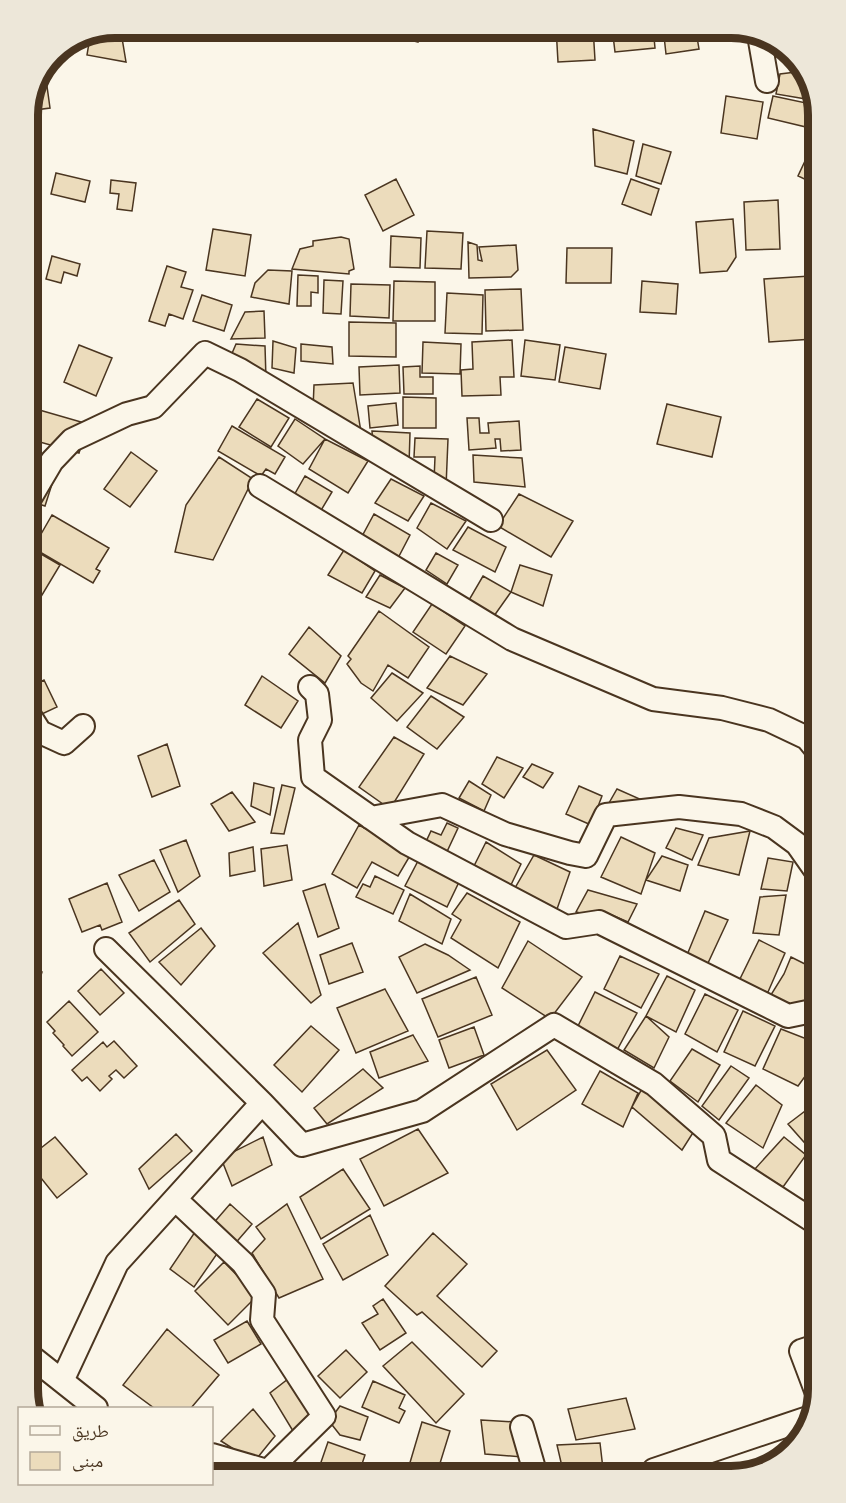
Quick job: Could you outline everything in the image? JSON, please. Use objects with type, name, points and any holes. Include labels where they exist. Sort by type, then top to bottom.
[{"type":"street","points":[[760,43],[767,81]]},
{"type":"street","points":[[38,485],[52,461],[72,440],[127,414],[153,407],[205,353],[240,370],[491,520]]},
{"type":"street","points":[[260,486],[512,639],[653,699],[722,708],[768,720],[808,739]]},
{"type":"street","points":[[310,687],[317,694],[320,720],[310,740],[313,777],[407,843],[566,927],[599,922],[788,1016],[808,1012]]},
{"type":"street","points":[[38,729],[40,732],[64,743],[83,726]]},
{"type":"street","points":[[371,818],[442,805],[505,834],[586,856],[606,814],[679,807],[741,814],[774,827],[796,844],[808,860]]},
{"type":"street","points":[[105,949],[302,1145],[422,1111],[554,1025],[654,1084],[714,1136],[719,1160],[808,1218]]},
{"type":"street","points":[[63,1381],[117,1263],[262,1103]]},
{"type":"street","points":[[176,1199],[243,1263],[259,1286],[264,1294],[262,1320],[324,1416],[280,1465]]},
{"type":"street","points":[[808,1349],[801,1351],[808,1370]]},
{"type":"street","points":[[38,1362],[95,1407]]},
{"type":"street","points":[[666,1466],[802,1420]]},
{"type":"street","points":[[522,1427],[533,1466]]},
{"type":"street","points":[[213,1455],[247,1465]]},
{"type":"building","points":[[105,38],[122,38],[126,62],[87,55],[89,42]]},
{"type":"building","points":[[403,38],[419,38],[418,42]]},
{"type":"building","points":[[557,38],[594,38],[595,60],[558,62]]},
{"type":"building","points":[[613,38],[654,38],[655,48],[615,52]]},
{"type":"building","points":[[664,38],[697,38],[699,49],[666,54]]},
{"type":"building","points":[[796,72],[807,99],[776,94],[780,74]]},
{"type":"building","points":[[46,79],[46,79],[50,108],[38,110]]},
{"type":"building","points":[[726,96],[763,102],[757,139],[721,133]]},
{"type":"building","points":[[773,96],[808,103],[806,127],[768,118]]},
{"type":"building","points":[[593,129],[634,141],[627,174],[595,166]]},
{"type":"building","points":[[643,144],[671,152],[661,184],[636,176]]},
{"type":"building","points":[[808,155],[808,181],[798,176]]},
{"type":"building","points":[[56,173],[90,181],[85,202],[51,194]]},
{"type":"building","points":[[396,179],[414,215],[383,231],[365,195]]},
{"type":"building","points":[[631,179],[659,189],[651,215],[622,204]]},
{"type":"building","points":[[111,180],[136,183],[132,211],[117,209],[119,194],[110,193]]},
{"type":"building","points":[[778,200],[780,249],[746,250],[744,202]]},
{"type":"building","points":[[733,219],[736,257],[727,271],[700,273],[696,222]]},
{"type":"building","points":[[213,229],[251,235],[245,276],[206,270]]},
{"type":"building","points":[[427,231],[463,233],[461,269],[425,268]]},
{"type":"building","points":[[391,236],[421,238],[420,268],[390,267]]},
{"type":"building","points":[[341,237],[349,239],[354,269],[349,271],[349,274],[292,269],[300,249],[313,246],[313,241]]},
{"type":"building","points":[[468,242],[477,245],[478,260],[482,261],[479,247],[516,245],[518,270],[511,277],[469,278]]},
{"type":"building","points":[[567,248],[612,248],[611,283],[566,283]]},
{"type":"building","points":[[52,256],[80,264],[77,276],[64,272],[61,283],[46,279]]},
{"type":"building","points":[[167,266],[186,272],[181,287],[193,290],[183,319],[169,314],[165,326],[149,321]]},
{"type":"building","points":[[268,270],[292,271],[289,304],[251,297],[255,283]]},
{"type":"building","points":[[298,275],[318,276],[318,293],[311,292],[311,306],[297,306]]},
{"type":"building","points":[[808,276],[808,339],[769,342],[764,279]]},
{"type":"building","points":[[324,280],[343,281],[341,314],[323,313]]},
{"type":"building","points":[[394,281],[435,282],[435,321],[393,321]]},
{"type":"building","points":[[642,281],[678,284],[676,314],[640,312]]},
{"type":"building","points":[[351,284],[390,285],[389,318],[350,316]]},
{"type":"building","points":[[521,289],[523,330],[486,331],[485,290]]},
{"type":"building","points":[[447,293],[483,295],[482,334],[445,333]]},
{"type":"building","points":[[202,295],[232,305],[224,331],[193,321]]},
{"type":"building","points":[[264,311],[265,338],[231,339],[245,312]]},
{"type":"building","points":[[349,322],[396,323],[396,357],[349,356]]},
{"type":"building","points":[[512,340],[514,377],[500,377],[501,395],[462,396],[461,370],[473,369],[472,342]]},
{"type":"building","points":[[525,340],[560,345],[555,380],[521,376]]},
{"type":"building","points":[[273,341],[296,348],[294,373],[272,368]]},
{"type":"building","points":[[423,342],[461,344],[460,374],[422,373]]},
{"type":"building","points":[[236,344],[265,346],[266,379],[230,358]]},
{"type":"building","points":[[301,344],[332,347],[333,364],[301,361]]},
{"type":"building","points":[[79,345],[112,358],[96,396],[64,382]]},
{"type":"building","points":[[565,347],[606,354],[600,389],[559,382]]},
{"type":"building","points":[[399,365],[400,393],[360,395],[359,367]]},
{"type":"building","points":[[420,366],[420,377],[433,377],[433,394],[404,394],[403,367]]},
{"type":"building","points":[[353,383],[361,432],[313,409],[314,385]]},
{"type":"building","points":[[403,397],[436,398],[436,428],[403,428]]},
{"type":"building","points":[[257,399],[289,418],[271,447],[239,427]]},
{"type":"building","points":[[396,403],[398,425],[370,428],[368,406]]},
{"type":"building","points":[[667,404],[721,417],[712,457],[657,444]]},
{"type":"building","points":[[38,410],[88,424],[79,453],[38,442]]},
{"type":"building","points":[[467,418],[479,418],[480,433],[489,433],[488,423],[519,421],[521,450],[501,451],[500,439],[495,439],[496,448],[469,450]]},
{"type":"building","points":[[295,419],[325,439],[303,464],[278,446]]},
{"type":"building","points":[[232,426],[285,457],[275,474],[266,469],[261,476],[218,451]]},
{"type":"building","points":[[372,431],[410,433],[409,465],[373,445]]},
{"type":"building","points":[[415,438],[448,439],[446,487],[434,481],[435,457],[414,457]]},
{"type":"building","points":[[325,439],[368,461],[348,493],[309,469]]},
{"type":"building","points":[[131,452],[157,471],[130,507],[104,489]]},
{"type":"building","points":[[473,455],[522,458],[525,487],[474,482]]},
{"type":"building","points":[[38,456],[59,462],[45,506],[38,504]]},
{"type":"building","points":[[219,457],[253,479],[213,560],[175,552],[186,505]]},
{"type":"building","points":[[305,476],[332,492],[320,512],[293,497]]},
{"type":"building","points":[[391,479],[424,496],[408,521],[375,503]]},
{"type":"building","points":[[519,494],[573,521],[551,557],[498,526]]},
{"type":"building","points":[[431,503],[466,521],[447,549],[417,528]]},
{"type":"building","points":[[374,514],[410,535],[397,560],[360,540]]},
{"type":"building","points":[[52,515],[109,548],[96,569],[100,571],[93,583],[38,551],[38,539]]},
{"type":"building","points":[[468,527],[506,547],[495,572],[453,550]]},
{"type":"building","points":[[344,550],[375,571],[362,593],[328,575]]},
{"type":"building","points":[[38,552],[60,565],[38,599]]},
{"type":"building","points":[[436,553],[458,565],[447,584],[426,570]]},
{"type":"building","points":[[520,565],[552,575],[543,606],[511,592]]},
{"type":"building","points":[[380,575],[405,588],[390,608],[366,597]]},
{"type":"building","points":[[483,576],[511,592],[494,616],[469,600]]},
{"type":"building","points":[[432,604],[465,626],[446,654],[413,632]]},
{"type":"building","points":[[379,611],[429,647],[408,678],[388,665],[373,691],[361,683],[347,664],[351,659],[348,656]]},
{"type":"building","points":[[309,627],[341,656],[325,683],[289,654]]},
{"type":"building","points":[[450,656],[487,674],[463,705],[427,688]]},
{"type":"building","points":[[392,673],[423,693],[397,721],[371,698]]},
{"type":"building","points":[[262,676],[298,701],[281,728],[245,705]]},
{"type":"building","points":[[44,680],[57,707],[42,714],[38,705],[38,683]]},
{"type":"building","points":[[431,696],[464,717],[437,749],[407,727]]},
{"type":"building","points":[[394,737],[424,754],[390,809],[359,787]]},
{"type":"building","points":[[167,744],[180,786],[152,797],[138,756]]},
{"type":"building","points":[[497,757],[523,768],[504,798],[482,784]]},
{"type":"building","points":[[532,764],[553,773],[543,788],[523,777]]},
{"type":"building","points":[[469,781],[491,795],[484,811],[459,798]]},
{"type":"building","points":[[254,783],[274,788],[270,815],[251,806]]},
{"type":"building","points":[[282,785],[295,788],[284,834],[271,833]]},
{"type":"building","points":[[579,786],[602,796],[591,825],[566,814]]},
{"type":"building","points":[[617,789],[642,800],[605,810]]},
{"type":"building","points":[[232,792],[255,822],[229,831],[211,804]]},
{"type":"building","points":[[447,823],[458,828],[444,858],[423,848],[431,831],[441,835]]},
{"type":"building","points":[[359,825],[411,854],[398,876],[372,862],[357,888],[332,874]]},
{"type":"building","points":[[676,828],[703,835],[692,860],[666,848]]},
{"type":"building","points":[[750,831],[739,875],[698,865],[709,838]]},
{"type":"building","points":[[621,837],[655,853],[641,894],[601,877]]},
{"type":"building","points":[[186,840],[200,876],[178,892],[160,850]]},
{"type":"building","points":[[486,842],[521,864],[509,889],[473,868]]},
{"type":"building","points":[[287,845],[292,880],[264,886],[261,849]]},
{"type":"building","points":[[253,847],[255,871],[230,876],[229,853]]},
{"type":"building","points":[[534,855],[570,872],[556,912],[515,888]]},
{"type":"building","points":[[662,856],[688,865],[680,891],[646,880]]},
{"type":"building","points":[[768,858],[793,862],[787,891],[761,889]]},
{"type":"building","points":[[154,860],[170,892],[139,911],[119,875]]},
{"type":"building","points":[[418,861],[459,882],[447,907],[405,886]]},
{"type":"building","points":[[375,876],[404,890],[393,914],[356,897],[363,884],[370,887]]},
{"type":"building","points":[[107,883],[122,922],[102,930],[100,925],[82,932],[69,899]]},
{"type":"building","points":[[325,884],[339,928],[318,937],[303,891]]},
{"type":"building","points":[[588,890],[637,904],[628,922],[600,910],[589,915],[576,912]]},
{"type":"building","points":[[467,893],[520,922],[498,968],[451,938],[461,920],[452,914]]},
{"type":"building","points":[[410,894],[451,919],[442,944],[399,921]]},
{"type":"building","points":[[786,895],[779,935],[753,933],[760,897]]},
{"type":"building","points":[[179,900],[195,924],[150,962],[129,933]]},
{"type":"building","points":[[705,911],[728,920],[708,963],[687,955]]},
{"type":"building","points":[[298,923],[321,995],[311,1003],[263,953]]},
{"type":"building","points":[[201,928],[215,946],[181,985],[159,962]]},
{"type":"building","points":[[759,940],[785,953],[768,992],[737,985]]},
{"type":"building","points":[[528,941],[582,977],[550,1019],[502,988]]},
{"type":"building","points":[[352,943],[363,972],[329,984],[320,955]]},
{"type":"building","points":[[425,944],[448,955],[470,970],[417,993],[399,957]]},
{"type":"building","points":[[620,956],[659,974],[641,1008],[604,989]]},
{"type":"building","points":[[791,957],[808,966],[808,997],[803,1007],[789,1010],[769,998],[784,974]]},
{"type":"building","points":[[101,969],[124,993],[100,1015],[78,991]]},
{"type":"building","points":[[38,970],[42,972],[38,985]]},
{"type":"building","points":[[667,976],[695,990],[676,1032],[646,1016]]},
{"type":"building","points":[[476,977],[492,1015],[438,1037],[422,999]]},
{"type":"building","points":[[385,989],[408,1031],[356,1053],[337,1008]]},
{"type":"building","points":[[595,992],[637,1013],[616,1052],[575,1032]]},
{"type":"building","points":[[705,994],[738,1010],[717,1052],[685,1034]]},
{"type":"building","points":[[69,1001],[98,1032],[72,1056],[47,1022]]},
{"type":"building","points":[[743,1011],[775,1026],[755,1066],[724,1052]]},
{"type":"building","points":[[646,1016],[669,1037],[654,1068],[624,1050]]},
{"type":"building","points":[[311,1026],[339,1050],[302,1092],[274,1065]]},
{"type":"building","points":[[474,1027],[484,1055],[449,1068],[439,1040]]},
{"type":"building","points":[[781,1029],[808,1040],[808,1072],[798,1086],[763,1069]]},
{"type":"building","points":[[413,1035],[428,1061],[379,1078],[370,1052]]},
{"type":"building","points":[[114,1041],[137,1066],[124,1078],[116,1070],[109,1076],[112,1079],[100,1091],[87,1077],[82,1081],[72,1070],[103,1042],[107,1047]]},
{"type":"building","points":[[692,1049],[720,1065],[698,1102],[670,1081]]},
{"type":"building","points":[[547,1050],[576,1090],[517,1130],[491,1084]]},
{"type":"building","points":[[731,1066],[749,1078],[719,1120],[702,1106]]},
{"type":"building","points":[[363,1069],[383,1088],[327,1124],[314,1108]]},
{"type":"building","points":[[600,1071],[638,1093],[623,1127],[582,1104]]},
{"type":"building","points":[[756,1085],[782,1105],[763,1148],[726,1123]]},
{"type":"building","points":[[643,1087],[696,1128],[682,1150],[632,1107]]},
{"type":"building","points":[[808,1109],[808,1147],[788,1124]]},
{"type":"building","points":[[418,1129],[448,1173],[384,1206],[360,1159]]},
{"type":"building","points":[[176,1134],[192,1151],[149,1189],[139,1169]]},
{"type":"building","points":[[55,1137],[87,1174],[57,1198],[38,1174],[38,1150]]},
{"type":"building","points":[[263,1137],[272,1165],[232,1186],[221,1158]]},
{"type":"building","points":[[784,1137],[806,1155],[783,1187],[754,1170]]},
{"type":"building","points":[[343,1169],[370,1209],[321,1239],[300,1197]]},
{"type":"building","points":[[230,1204],[252,1224],[233,1246],[211,1226]]},
{"type":"building","points":[[287,1204],[323,1279],[279,1298],[252,1253],[265,1239],[256,1227]]},
{"type":"building","points":[[370,1215],[388,1255],[343,1280],[323,1244]]},
{"type":"building","points":[[197,1229],[221,1248],[194,1287],[170,1269]]},
{"type":"building","points":[[433,1233],[467,1264],[437,1296],[497,1351],[482,1367],[422,1312],[417,1315],[385,1286]]},
{"type":"building","points":[[224,1262],[257,1296],[228,1325],[195,1291]]},
{"type":"building","points":[[383,1299],[406,1333],[380,1350],[362,1323],[378,1314],[373,1306]]},
{"type":"building","points":[[247,1321],[261,1344],[228,1363],[214,1340]]},
{"type":"building","points":[[167,1329],[219,1375],[192,1407],[153,1407],[123,1385]]},
{"type":"building","points":[[412,1342],[464,1394],[436,1423],[383,1366]]},
{"type":"building","points":[[346,1350],[367,1372],[340,1398],[318,1376]]},
{"type":"building","points":[[288,1379],[312,1412],[293,1431],[270,1393]]},
{"type":"building","points":[[373,1381],[405,1395],[399,1408],[405,1411],[399,1423],[362,1407]]},
{"type":"building","points":[[626,1398],[635,1429],[576,1440],[568,1409]]},
{"type":"building","points":[[340,1406],[368,1417],[360,1440],[340,1435],[329,1421]]},
{"type":"building","points":[[253,1409],[275,1436],[254,1462],[221,1441]]},
{"type":"building","points":[[481,1420],[515,1422],[522,1457],[485,1454]]},
{"type":"building","points":[[422,1422],[450,1431],[439,1466],[409,1465]]},
{"type":"building","points":[[328,1442],[365,1455],[362,1465],[320,1465]]},
{"type":"building","points":[[600,1443],[603,1466],[562,1466],[557,1445]]}]
